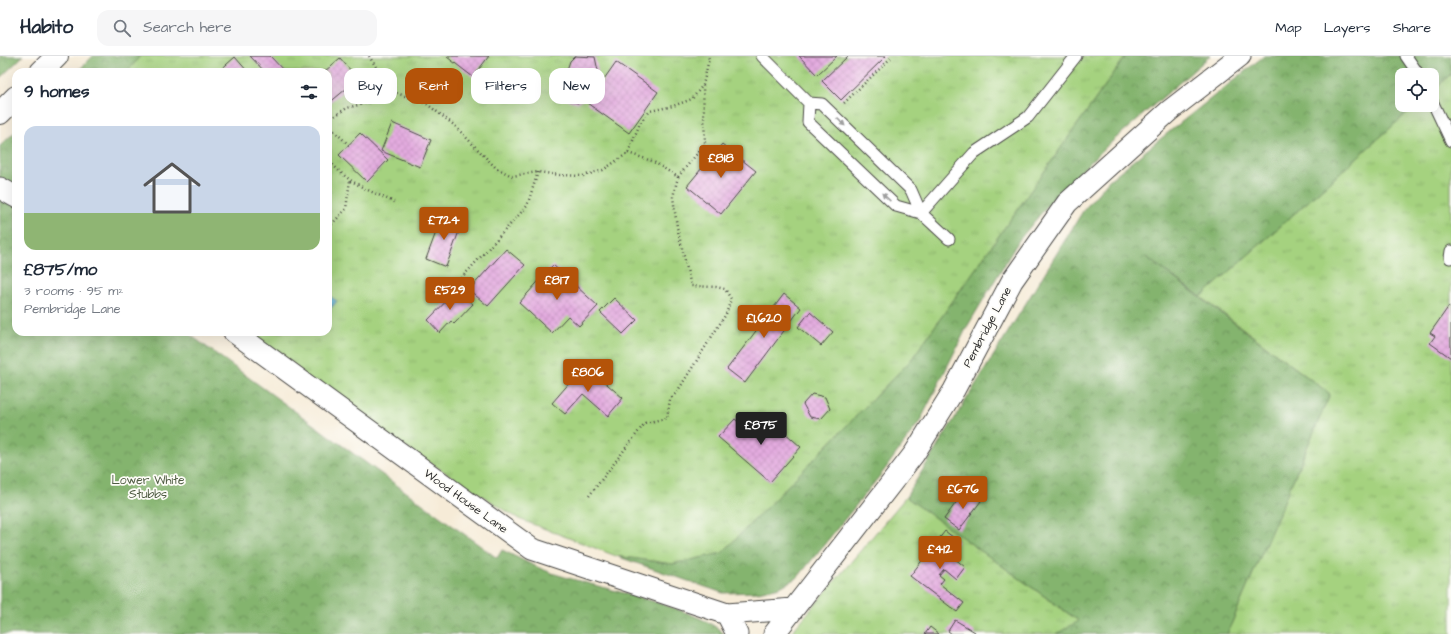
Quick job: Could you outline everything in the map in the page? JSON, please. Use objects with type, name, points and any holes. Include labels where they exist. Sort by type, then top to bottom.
[{"type":"street","points":[[45,68],[57,56]]},
{"type":"street","name":"Pembridge Lane","points":[[774,634],[914,454],[954,390],[1012,280],[1067,203],[1169,111],[1240,56]]},
{"type":"street","points":[[0,113],[12,101]]},
{"type":"street","points":[[0,188],[12,195]]},
{"type":"street","name":"Wood House Lane","points":[[239,336],[532,550],[727,614],[793,609]]},
{"type":"street","points":[[727,614],[737,634]]},
{"type":"lane","points":[[762,56],[809,103],[822,104],[911,190],[920,213]]},
{"type":"lane","points":[[920,213],[974,153],[1028,117],[1076,56]]},
{"type":"lane","points":[[1406,56],[1414,68]]},
{"type":"lane","points":[[809,103],[808,122],[896,206],[920,213],[949,239]]},
{"type":"lane","points":[[1437,112],[1451,141]]},
{"type":"path","points":[[369,56],[377,68]]},
{"type":"path","points":[[589,496],[645,422],[667,418],[670,399],[677,392],[726,314],[731,299],[725,289],[716,287],[690,286],[677,227],[673,197],[678,177],[705,144],[703,86],[709,59],[708,56]]},
{"type":"path","points":[[840,107],[893,56]]},
{"type":"path","points":[[397,93],[427,104],[454,125],[496,168],[512,176],[538,172],[560,176],[583,176],[603,170],[628,153],[640,123],[650,111],[673,106],[692,99],[703,86]]},
{"type":"path","points":[[332,117],[347,108],[362,104]]},
{"type":"path","points":[[332,129],[348,145]]},
{"type":"path","points":[[628,153],[652,161],[678,177]]},
{"type":"path","points":[[332,165],[350,180],[394,202]]},
{"type":"path","points":[[456,284],[527,206],[538,172]]},
{"type":"path","points":[[332,224],[346,210],[350,180]]},
{"type":"green space","points":[[0,56],[23,56],[0,78]]},
{"type":"green space","points":[[93,56],[140,56],[130,68],[81,68]]},
{"type":"green space","points":[[140,56],[1126,56],[911,360],[722,553],[673,564],[616,556],[519,519],[356,416],[251,336],[332,336],[332,68],[130,68]]},
{"type":"green space","points":[[1126,56],[1210,56],[1107,146],[1053,199],[1019,240],[967,327],[920,421],[883,472],[798,577],[780,587],[758,592],[723,593],[616,556],[673,564],[722,553],[911,360]]},
{"type":"green space","points":[[1264,56],[1451,56],[1451,74],[1439,85],[1439,68],[1395,68],[1395,112],[1408,112],[1201,297],[1146,257],[1330,394],[1227,634],[1056,634],[1079,621],[906,497],[1083,211],[1109,180]]},
{"type":"green space","points":[[1451,74],[1451,634],[1227,634],[1330,394],[1201,297],[1408,112],[1439,112],[1439,85]]},
{"type":"green space","name":"Lower White Stubbs","points":[[12,135],[12,186],[2,190],[12,198],[12,336],[192,336],[497,558],[502,550],[552,573],[644,599],[693,615],[712,624],[724,634],[0,634],[0,146]]},
{"type":"green space","points":[[906,497],[1080,622],[1056,634],[790,634]]},
{"type":"water","points":[[332,298],[337,301],[332,307]]},
{"type":"building","points":[[250,56],[270,56],[281,68],[261,68]]},
{"type":"building","points":[[489,56],[480,68],[471,68],[471,75],[447,57]]},
{"type":"building","points":[[575,56],[595,57],[597,68],[568,68],[570,61]]},
{"type":"building","points":[[799,56],[837,56],[817,75]]},
{"type":"building","points":[[848,56],[886,56],[841,100],[822,81]]},
{"type":"building","points":[[235,57],[245,68],[223,68]]},
{"type":"building","points":[[340,58],[349,68],[344,68],[344,91],[332,101],[332,68],[329,68]]},
{"type":"building","points":[[616,62],[658,92],[629,133],[588,104],[605,104],[605,78]]},
{"type":"building","points":[[392,123],[431,140],[420,167],[381,151]]},
{"type":"building","points":[[360,133],[388,160],[367,182],[339,155]]},
{"type":"building","points":[[722,144],[756,171],[721,214],[687,186]]},
{"type":"building","points":[[442,216],[462,223],[446,267],[426,259]]},
{"type":"building","points":[[506,249],[525,265],[488,306],[469,290]]},
{"type":"building","points":[[553,265],[598,306],[579,326],[568,316],[552,333],[519,303]]},
{"type":"building","points":[[457,290],[473,304],[454,324],[451,321],[440,333],[428,320]]},
{"type":"building","points":[[784,294],[801,308],[745,383],[727,369]]},
{"type":"building","points":[[614,298],[637,320],[623,334],[600,312]]},
{"type":"building","points":[[1449,306],[1451,308],[1451,358],[1430,343],[1435,336],[1430,333]]},
{"type":"building","points":[[810,312],[833,332],[821,346],[798,327]]},
{"type":"building","points":[[585,365],[623,398],[608,416],[583,394],[565,414],[552,403]]},
{"type":"building","points":[[812,394],[825,397],[830,409],[821,419],[810,417],[803,404]]},
{"type":"building","points":[[766,416],[801,447],[770,482],[718,437],[735,419],[752,433]]},
{"type":"building","points":[[966,489],[981,501],[959,530],[944,519]]},
{"type":"building","points":[[945,531],[958,541],[948,553],[965,567],[956,579],[944,569],[939,575],[944,579],[940,584],[964,603],[957,612],[910,576]]},
{"type":"building","points":[[955,620],[975,632],[974,634],[952,634],[948,631]]},
{"type":"building","points":[[930,627],[939,634],[925,634]]}]
